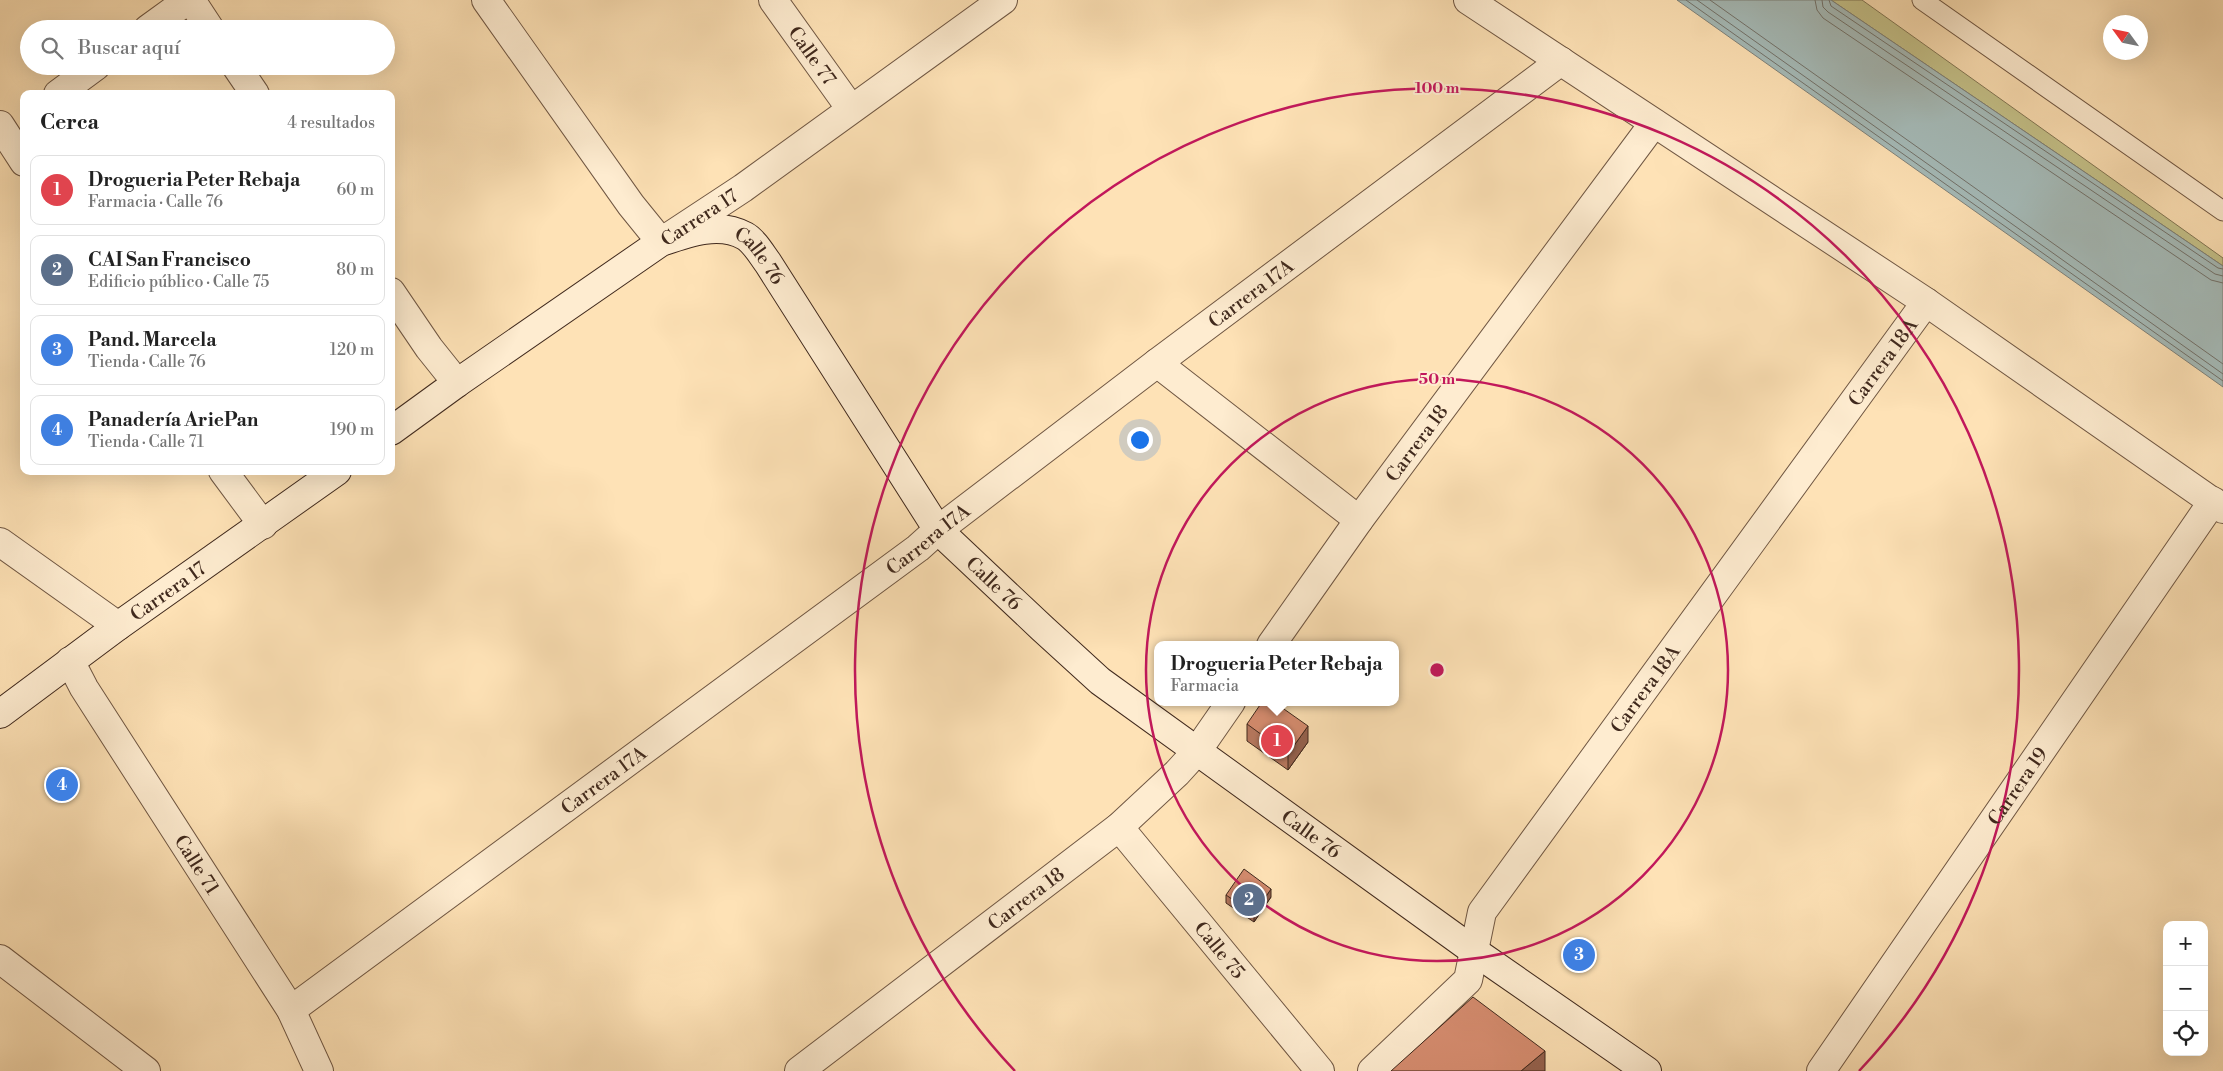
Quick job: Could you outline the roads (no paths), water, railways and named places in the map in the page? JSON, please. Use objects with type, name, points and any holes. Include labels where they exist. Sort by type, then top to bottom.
[{"type":"street","points":[[161,20],[189,0],[203,20]]},
{"type":"street","points":[[486,0],[631,205],[661,242]]},
{"type":"street","name":"Calle 77","points":[[773,0],[851,109]]},
{"type":"street","name":"Carrera 17","points":[[395,428],[661,242],[743,188],[1003,0]]},
{"type":"street","points":[[1468,0],[1926,302],[2218,505]]},
{"type":"street","name":"Carrera 17A","points":[[291,1010],[918,548],[938,530],[1157,363],[1561,61]]},
{"type":"street","points":[[63,90],[84,75]]},
{"type":"street","points":[[242,75],[252,90]]},
{"type":"street","name":"Carrera 18","points":[[1275,641],[1359,520],[1654,123]]},
{"type":"street","points":[[7,128],[20,154]]},
{"type":"street","name":"Calle 76","points":[[661,242],[693,231],[710,230],[731,230],[747,237],[768,263],[938,530],[1100,681],[1474,951],[1647,1071]]},
{"type":"street","points":[[395,298],[429,348],[457,383]]},
{"type":"street","name":"Carrera 18A","points":[[1372,1071],[1468,980],[1482,912],[1926,302]]},
{"type":"street","points":[[1157,363],[1359,520]]},
{"type":"street","points":[[227,475],[263,525]]},
{"type":"street","name":"Carrera 17","points":[[0,714],[118,626],[332,475]]},
{"type":"street","name":"Carrera 19","points":[[1821,1071],[2218,505]]},
{"type":"street","points":[[0,542],[118,626]]},
{"type":"street","name":"Calle 71","points":[[70,661],[95,705],[291,1010],[319,1071]]},
{"type":"street","name":"Carrera 18","points":[[799,1071],[1119,827],[1178,773],[1197,751],[1228,706]]},
{"type":"street","name":"Calle 75","points":[[1119,827],[1320,1071]]},
{"type":"street","points":[[0,959],[146,1071]]},
{"type":"lane","points":[[1922,0],[2223,211]]},
{"type":"water","points":[[1677,0],[1831,0],[2223,266],[2223,387]]},
{"type":"place","name":"Drogueria Peter Rebaja","points":[[1277,741]]},
{"type":"place","name":"Panadería AriePan","points":[[62,785]]},
{"type":"place","name":"CAI San Francisco","points":[[1249,900]]},
{"type":"place","name":"Pand. Marcela","points":[[1579,955]]}]
